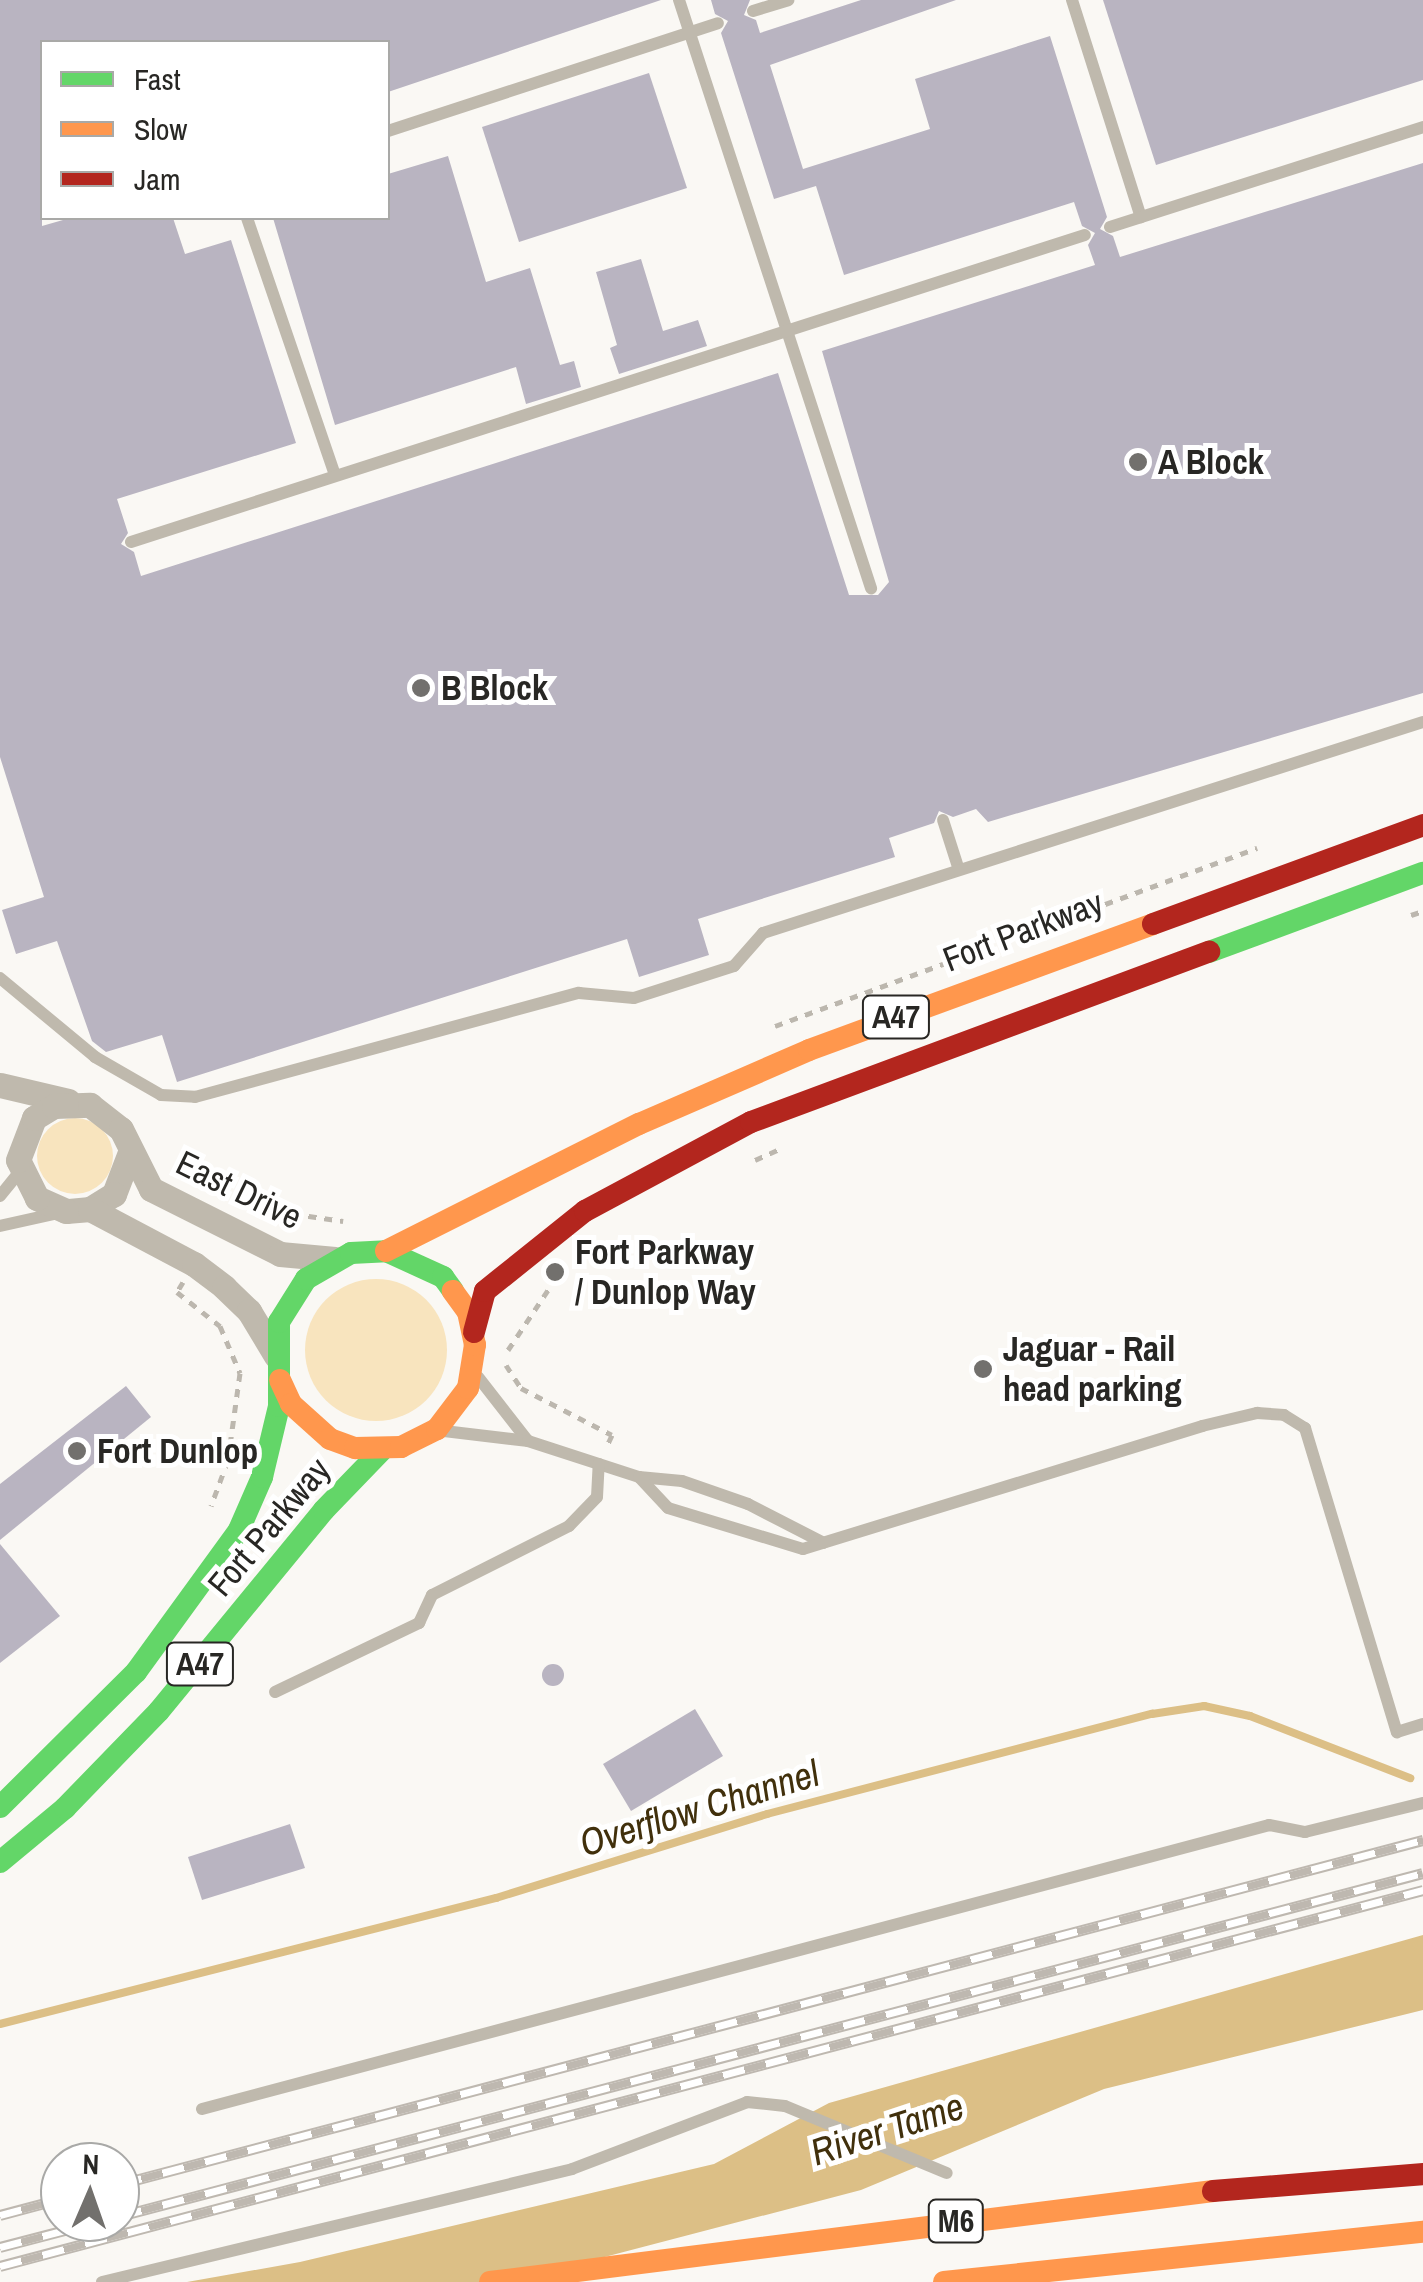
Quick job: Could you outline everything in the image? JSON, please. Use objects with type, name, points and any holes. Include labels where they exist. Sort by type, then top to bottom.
[{"type":"main road","name":"Fort Parkway","points":[[0,1807],[136,1672],[239,1530],[262,1477],[286,1306],[306,1278],[335,1259],[386,1251],[639,1124],[809,1050],[1423,824]]},
{"type":"main road","name":"A47","points":[[436,1429],[460,1404],[473,1372],[474,1332],[485,1291],[585,1211],[751,1122],[1423,873]]},
{"type":"main road","points":[[386,1251],[444,1277],[474,1332]]},
{"type":"main road","name":"Fort Parkway","points":[[278,1368],[291,1404],[319,1432],[355,1448],[382,1450]]},
{"type":"main road","name":"Fort Parkway","points":[[0,1862],[65,1808],[159,1711],[324,1510],[382,1450],[436,1429]]},
{"type":"main road","name":"M6","points":[[490,2282],[633,2259],[1149,2198],[1423,2174]]},
{"type":"main road","name":"M6","points":[[944,2282],[1423,2232]]},
{"type":"street","points":[[0,1085],[76,1102],[113,1118],[128,1155],[114,1194],[78,1210]]},
{"type":"street","points":[[19,1166],[34,1118],[76,1102]]},
{"type":"street","points":[[0,1131],[37,1198],[78,1210],[209,1276],[249,1311],[278,1368]]},
{"type":"street","name":"East Drive","points":[[128,1155],[151,1189],[189,1213],[280,1254],[335,1259]]},
{"type":"lane","points":[[679,0],[871,588]]},
{"type":"lane","points":[[754,11],[788,0]]},
{"type":"lane","points":[[1072,0],[1142,217]]},
{"type":"lane","points":[[390,130],[718,23]]},
{"type":"lane","points":[[1110,227],[1423,127]]},
{"type":"lane","points":[[248,220],[335,476]]},
{"type":"lane","points":[[131,542],[1085,235]]},
{"type":"lane","points":[[0,978],[95,1056],[176,1100],[579,993],[634,998],[734,966],[764,932],[1423,722]]},
{"type":"lane","points":[[943,820],[958,870]]},
{"type":"lane","points":[[0,1196],[19,1166]]},
{"type":"lane","points":[[0,1226],[78,1210]]},
{"type":"lane","points":[[473,1372],[528,1442]]},
{"type":"lane","points":[[639,1477],[668,1508],[803,1549],[1202,1426],[1257,1412],[1284,1415],[1304,1428],[1397,1732],[1423,1724]]},
{"type":"lane","points":[[436,1429],[528,1442],[639,1477],[682,1481],[748,1504],[824,1543]]},
{"type":"lane","points":[[276,1692],[419,1622],[432,1594],[569,1526],[597,1497],[600,1464]]},
{"type":"lane","points":[[202,2109],[1269,1826],[1305,1832],[1423,1803]]},
{"type":"lane","points":[[102,2282],[572,2169],[747,2102],[785,2106],[947,2173]]},
{"type":"path","points":[[1405,918],[1423,911]]},
{"type":"path","points":[[742,1166],[796,1142]]},
{"type":"path","points":[[565,1271],[519,1325],[504,1358],[521,1388],[612,1435],[600,1464]]},
{"type":"shaded area","points":[[75,1118],[90,1120],[102,1129],[111,1141],[111,1171],[102,1183],[90,1192],[75,1194],[60,1192],[48,1183],[39,1171],[37,1156],[39,1141],[48,1129],[60,1120]]},
{"type":"shaded area","points":[[376,1279],[403,1285],[426,1300],[441,1323],[447,1350],[441,1377],[426,1400],[403,1415],[376,1421],[349,1415],[326,1400],[311,1377],[305,1350],[311,1323],[326,1300],[349,1285]]},
{"type":"water","name":"River Tame","points":[[1423,1935],[1423,2010],[1104,2089],[861,2190],[509,2282],[187,2282],[300,2262],[714,2164],[829,2103]]},
{"type":"building","points":[[0,0],[661,0],[390,91],[390,40],[40,40],[42,226],[63,220],[174,220],[185,254],[231,240],[296,443],[117,499],[128,533],[121,544],[134,552],[141,576],[778,373],[849,595],[878,595],[889,582],[822,351],[1095,265],[1088,245],[1095,233],[1082,226],[1074,202],[844,275],[816,186],[774,199],[721,33],[728,21],[715,14],[711,0],[750,0],[744,15],[756,20],[760,33],[861,0],[956,0],[770,65],[803,169],[930,129],[915,79],[1050,36],[1107,217],[1100,229],[1113,236],[1120,257],[1423,163],[1423,693],[988,822],[976,809],[953,817],[939,811],[934,823],[889,838],[895,857],[698,919],[709,955],[639,977],[627,939],[177,1082],[162,1035],[106,1052],[92,1041],[57,941],[16,954],[2,910],[44,897],[0,757]]},
{"type":"building","points":[[1103,0],[1423,0],[1423,80],[1156,165]]},
{"type":"building","points":[[649,73],[687,188],[519,242],[482,127]]},
{"type":"building","points":[[448,156],[486,282],[530,268],[560,365],[574,361],[581,387],[526,404],[516,367],[335,425],[274,220],[390,220],[390,173]]},
{"type":"building","points":[[641,259],[663,331],[698,320],[707,346],[619,374],[610,348],[617,345],[596,272]]},
{"type":"building","name":"Fort Dunlop","points":[[126,1386],[151,1417],[0,1540],[0,1484]]},
{"type":"building","points":[[0,1544],[60,1616],[0,1663]]},
{"type":"building","points":[[553,1664],[561,1667],[561,1683],[553,1686],[545,1683],[542,1675],[545,1667]]},
{"type":"building","points":[[695,1709],[723,1756],[631,1811],[603,1764]]},
{"type":"building","points":[[290,1824],[305,1868],[202,1900],[188,1857]]},
{"type":"waterway","name":"Overflow Channel","points":[[0,2024],[496,1898],[767,1814],[1152,1714],[1204,1706],[1250,1716],[1410,1778]]},
{"type":"railway","points":[[140,2179],[1423,1840]]},
{"type":"railway","points":[[140,2211],[1423,1873]]},
{"type":"railway","points":[[0,2266],[1423,1890]]},
{"type":"railway","points":[[0,2215],[40,2204]]},
{"type":"railway","points":[[0,2247],[40,2237]]},
{"type":"traffic: fast","points":[[1209,952],[1423,873]]},
{"type":"traffic: fast","points":[[0,1807],[136,1672],[239,1530],[262,1477],[279,1406],[279,1322],[306,1279],[351,1253],[386,1251],[443,1277],[453,1291]]},
{"type":"traffic: fast","points":[[0,1862],[65,1808],[159,1711],[324,1510],[382,1450]]},
{"type":"traffic: slow","points":[[386,1251],[639,1124],[809,1050],[1153,924]]},
{"type":"traffic: slow","points":[[280,1380],[291,1404],[330,1439],[355,1448],[401,1447],[437,1429],[468,1388],[475,1345],[468,1312],[453,1291]]},
{"type":"traffic: slow","points":[[490,2282],[1213,2191]]},
{"type":"traffic: slow","points":[[944,2282],[1423,2232]]},
{"type":"traffic: jam","points":[[1153,924],[1423,825]]},
{"type":"traffic: jam","points":[[474,1332],[485,1291],[585,1211],[751,1122],[1209,952]]},
{"type":"traffic: jam","points":[[1213,2191],[1423,2174]]},
{"type":"place","name":"A Block","points":[[1138,462]]},
{"type":"place","name":"B Block","points":[[421,688]]},
{"type":"place","name":"Fort Parkway / Dunlop Way","points":[[555,1272]]},
{"type":"place","name":"Jaguar - Rail head parking","points":[[983,1369]]},
{"type":"place","name":"Fort Dunlop","points":[[77,1451]]}]
